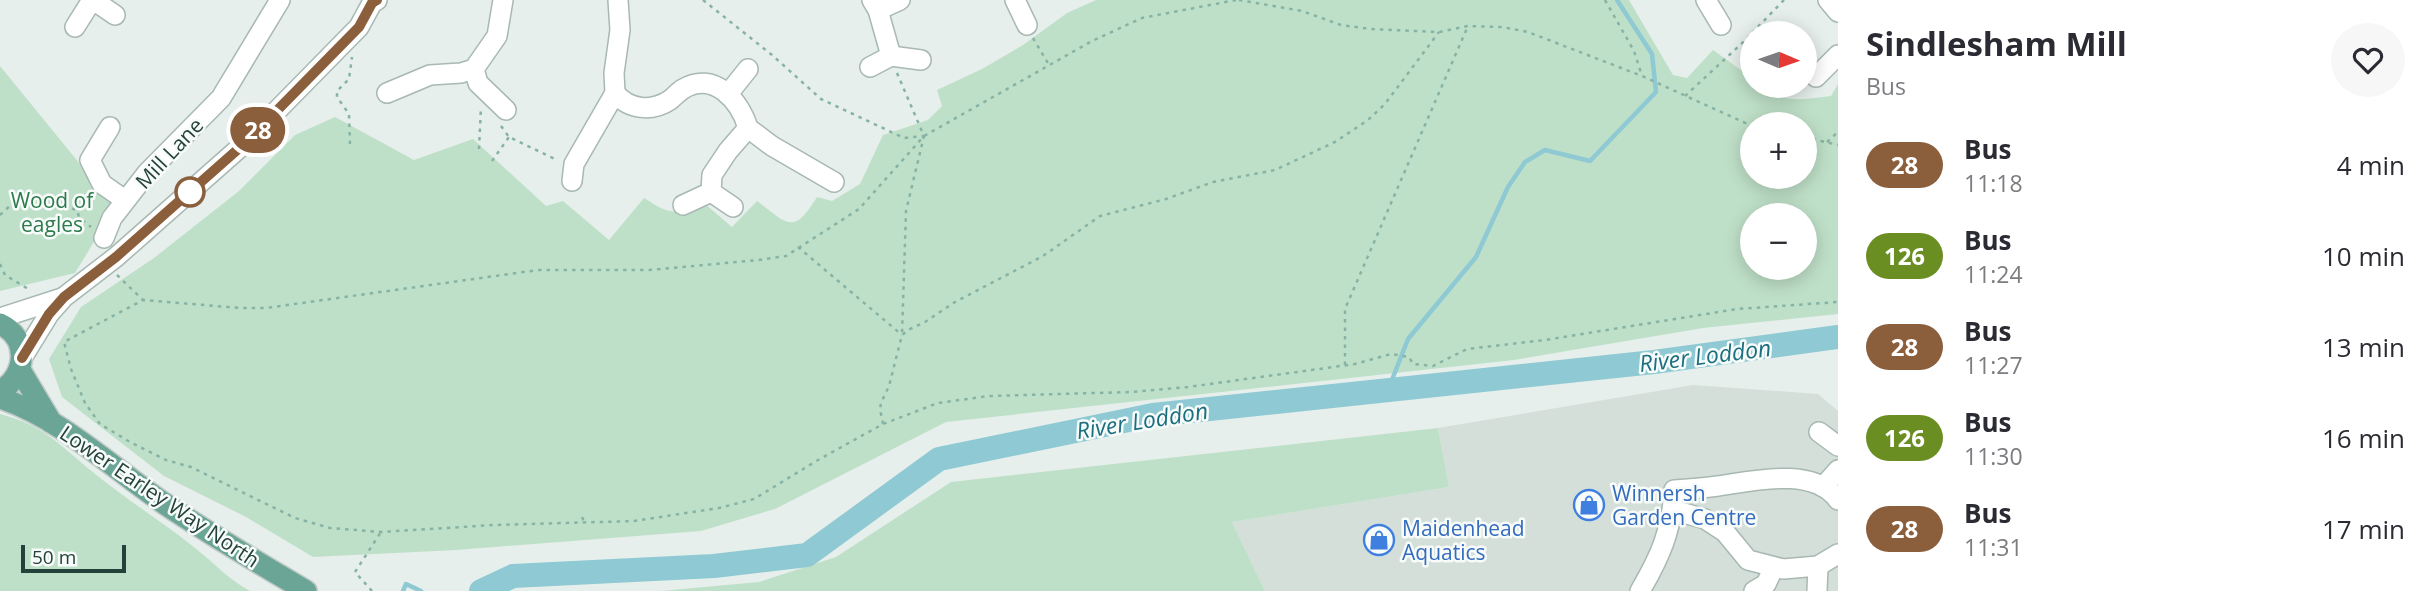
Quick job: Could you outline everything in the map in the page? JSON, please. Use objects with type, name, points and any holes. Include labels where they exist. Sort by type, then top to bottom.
[{"type":"main road","name":"Lower Earley Way North","points":[[0,324],[18,340],[21,364],[51,422]]},
{"type":"main road","points":[[0,391],[15,380],[21,364]]},
{"type":"main road","name":"Lower Earley Way North","points":[[0,398],[51,422],[167,505],[306,591]]},
{"type":"street","points":[[75,27],[92,0],[115,15]]},
{"type":"street","name":"Mill Lane","points":[[104,238],[112,218],[147,173],[221,98],[279,0]]},
{"type":"street","points":[[387,93],[430,75],[461,73],[474,69],[496,36],[503,0]]},
{"type":"street","points":[[573,172],[615,93],[614,73],[620,30],[618,0]]},
{"type":"street","points":[[891,57],[875,5],[900,0]]},
{"type":"street","points":[[1015,0],[1027,25]]},
{"type":"street","points":[[1706,0],[1721,25]]},
{"type":"street","points":[[1828,0],[1838,12]]},
{"type":"street","points":[[21,364],[49,314],[64,297],[116,257],[245,143],[359,27],[372,1]]},
{"type":"street","points":[[1817,77],[1838,55]]},
{"type":"street","points":[[870,67],[891,57],[921,60]]},
{"type":"street","points":[[474,69],[478,83],[496,113]]},
{"type":"street","points":[[728,93],[748,69]]},
{"type":"street","points":[[615,93],[626,105],[638,107],[663,104],[683,89],[695,84],[717,86],[728,93],[743,111],[748,128],[772,146],[834,182]]},
{"type":"street","name":"Mill Lane","points":[[110,127],[90,160],[102,184],[125,200]]},
{"type":"street","points":[[711,192],[712,175],[748,128]]},
{"type":"street","points":[[682,205],[711,192]]},
{"type":"street","points":[[711,192],[733,207]]},
{"type":"street","points":[[0,318],[64,297]]},
{"type":"street","points":[[1819,432],[1838,446]]},
{"type":"street","points":[[1640,591],[1665,543],[1673,510],[1674,490],[1778,478],[1807,481],[1830,493],[1838,470]]},
{"type":"street","points":[[1673,510],[1705,519],[1725,532],[1764,583],[1783,569],[1818,566],[1838,554]]},
{"type":"street","points":[[1816,591],[1818,566]]},
{"type":"path","points":[[703,0],[772,55],[821,99],[904,138],[923,136]]},
{"type":"path","points":[[1239,0],[1301,11],[1341,25],[1371,29],[1439,32],[1468,26],[1502,27],[1528,32],[1642,76],[1740,121]]},
{"type":"path","points":[[1605,0],[1634,51],[1642,76]]},
{"type":"path","points":[[1764,21],[1784,0]]},
{"type":"path","points":[[1027,25],[1049,65]]},
{"type":"path","points":[[1345,365],[1345,309],[1468,26]]},
{"type":"path","points":[[902,335],[955,302],[1043,256],[1100,216],[1175,197],[1213,182],[1275,170],[1335,142],[1368,120],[1384,104],[1439,32]]},
{"type":"path","points":[[1685,96],[1740,45]]},
{"type":"path","points":[[350,144],[349,114],[337,97],[337,92],[349,79],[353,50]]},
{"type":"path","points":[[883,424],[880,409],[893,373],[902,335],[906,211],[923,136],[891,57]]},
{"type":"path","points":[[480,149],[481,101],[496,113],[509,137],[573,172]]},
{"type":"path","points":[[1827,142],[1838,132]]},
{"type":"path","points":[[492,161],[509,137]]},
{"type":"path","points":[[1817,140],[1838,145]]},
{"type":"path","points":[[0,215],[12,204],[77,209],[79,217]]},
{"type":"path","points":[[798,247],[902,335]]},
{"type":"path","points":[[0,264],[5,275],[39,296]]},
{"type":"path","points":[[115,274],[143,300],[64,342],[71,369],[85,403],[100,424],[166,460],[191,467],[220,480],[295,518],[330,528],[381,532],[494,525],[585,524],[668,517],[719,508],[754,499],[883,424],[938,403],[989,396],[1131,392],[1188,387],[1345,365],[1391,354],[1409,357],[1413,364],[1433,366],[1467,349],[1545,340],[1737,309],[1838,302]]},
{"type":"path","points":[[582,517],[585,524]]},
{"type":"path","points":[[372,591],[355,572],[381,532]]},
{"type":"shaded area","name":"Winnersh Garden Centre","points":[[1693,385],[1818,394],[1838,411],[1838,591],[1265,591],[1232,522],[1449,487],[1438,428]]},
{"type":"green space","points":[[1096,0],[1629,0],[1673,75],[1687,78],[1713,50],[1740,69],[1740,98],[1798,99],[1831,96],[1838,84],[1838,314],[1703,328],[1514,360],[946,422],[775,509],[701,531],[456,550],[313,557],[246,517],[164,476],[62,397],[49,359],[81,307],[154,258],[239,191],[295,135],[335,117],[414,160],[473,139],[546,206],[563,201],[609,240],[644,198],[673,212],[705,204],[732,227],[757,201],[776,216],[790,222],[802,217],[817,197],[832,201],[860,184],[883,135],[928,120],[942,106],[937,90],[982,69],[1023,45],[1067,13]]},
{"type":"green space","name":"Wood of eagles","points":[[0,66],[115,207],[75,273],[0,291]]},
{"type":"green space","points":[[0,414],[30,425],[54,439],[111,486],[250,591],[0,591]]},
{"type":"green space","points":[[1438,428],[1449,487],[1232,522],[1265,591],[661,591],[759,582],[836,557],[951,482]]},
{"type":"waterway","points":[[1388,390],[1408,339],[1476,257],[1508,187],[1525,162],[1545,150],[1590,161],[1656,92],[1652,54],[1617,0]]},
{"type":"waterway","name":"River Loddon","points":[[481,591],[513,576],[714,566],[807,555],[939,459],[1153,415],[1654,362],[1838,337]]},
{"type":"waterway","points":[[403,591],[406,584],[421,591]]},
{"type":"bus line","name":"28","points":[[22,358],[49,314],[64,297],[116,257],[245,143],[359,27],[372,3],[377,0]]},
{"type":"place","name":"Winnersh Garden Centre","points":[[1589,505]]},
{"type":"place","name":"Maidenhead Aquatics","points":[[1379,540]]}]
